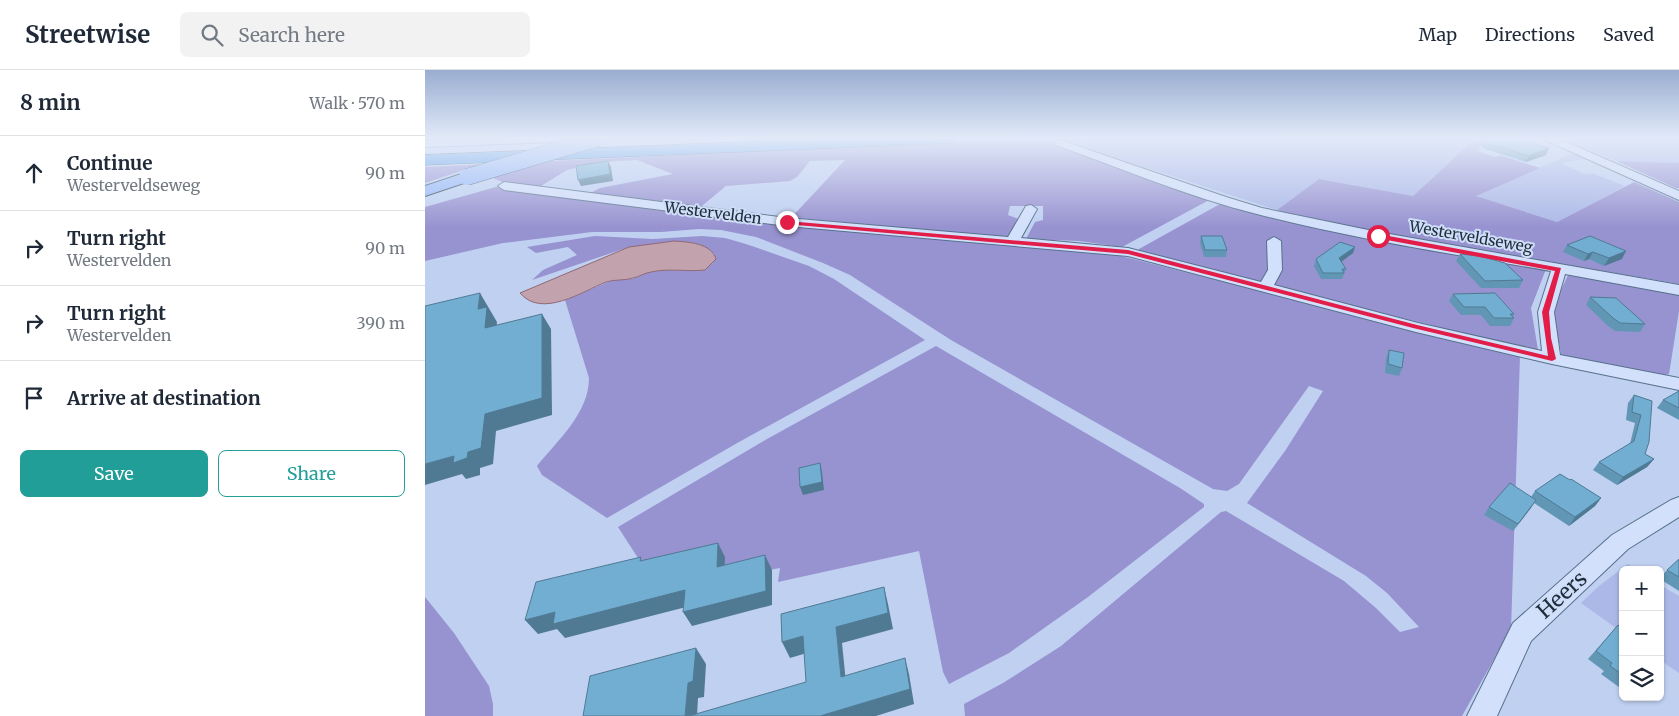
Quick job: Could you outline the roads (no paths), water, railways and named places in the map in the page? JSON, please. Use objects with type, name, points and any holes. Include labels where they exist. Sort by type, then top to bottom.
[{"type":"main road","points":[[425,191],[489,168]]},
{"type":"main road","points":[[425,186],[492,168]]},
{"type":"street","name":"Westerveldseweg","points":[[1133,168],[1222,200],[1260,210],[1378,236],[1559,270],[1679,290]]},
{"type":"street","points":[[1617,168],[1679,196]]},
{"type":"street","name":"Westervelden","points":[[504,186],[787,222],[1128,252],[1416,327],[1552,359],[1679,384]]},
{"type":"street","points":[[1012,242],[1031,209]]},
{"type":"street","points":[[1265,288],[1275,270],[1274,241]]},
{"type":"street","points":[[1552,359],[1546,312],[1559,270]]},
{"type":"street","name":"Heers","points":[[1482,716],[1522,632],[1620,542],[1679,506]]}]
